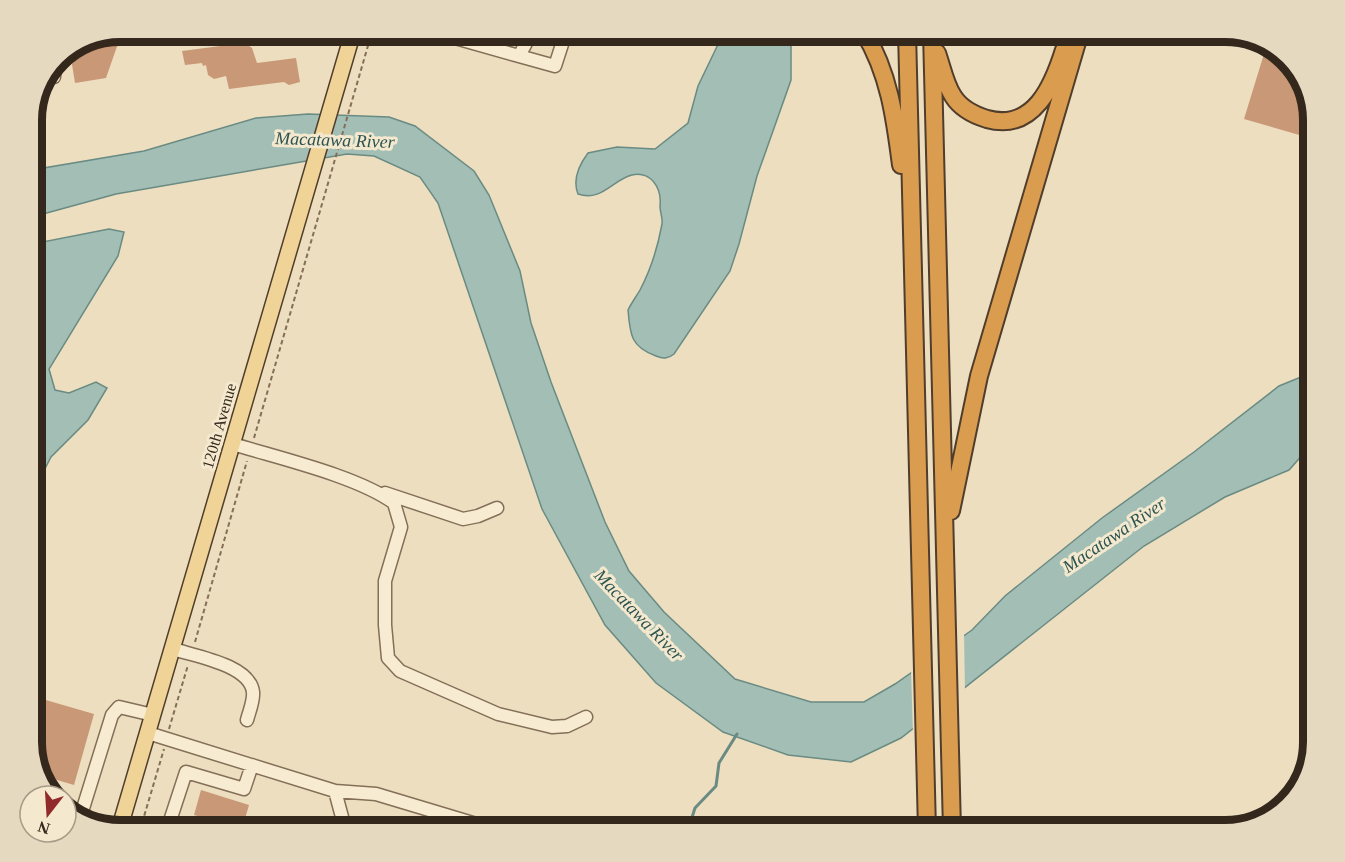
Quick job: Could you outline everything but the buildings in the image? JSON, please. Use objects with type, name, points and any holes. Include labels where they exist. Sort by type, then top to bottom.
[{"type":"highway","points":[[870,42],[879,59],[891,98],[912,249]]},
{"type":"highway","points":[[907,42],[927,820]]},
{"type":"highway","points":[[932,42],[952,820]]},
{"type":"highway","points":[[934,42],[954,98],[969,112],[981,117],[1003,120],[1026,114],[1043,99],[1054,78],[1066,42]]},
{"type":"highway","points":[[945,544],[977,384],[1077,42]]},
{"type":"main road","name":"120th Avenue","points":[[122,820],[349,42]]},
{"type":"lane","points":[[469,42],[555,66],[563,42]]},
{"type":"lane","points":[[519,56],[527,42]]},
{"type":"lane","points":[[232,444],[378,493],[394,503],[401,527],[386,582],[385,625],[388,658],[399,671],[498,714],[552,727],[567,726],[586,717]]},
{"type":"lane","points":[[378,493],[391,494],[463,519],[497,508]]},
{"type":"lane","points":[[172,649],[238,670],[248,679],[253,691],[247,720]]},
{"type":"lane","points":[[82,810],[112,715],[119,707],[153,715]]},
{"type":"lane","points":[[148,733],[335,791],[376,794],[468,820]]},
{"type":"lane","points":[[171,820],[186,772],[244,789],[252,765]]},
{"type":"lane","points":[[335,791],[341,820]]},
{"type":"path","points":[[143,820],[369,42]]},
{"type":"water","points":[[719,42],[789,42],[791,46],[791,80],[757,176],[730,271],[674,354],[668,358],[661,358],[641,349],[633,339],[628,310],[647,275],[662,224],[657,187],[648,177],[635,174],[600,193],[586,196],[578,194],[576,178],[579,167],[588,153],[617,147],[655,149],[688,123],[698,86]]},
{"type":"water","name":"Macatawa River","points":[[308,114],[389,117],[415,126],[474,171],[489,195],[520,271],[531,323],[551,382],[605,522],[629,571],[664,612],[735,679],[811,702],[864,702],[895,684],[972,630],[1005,596],[1102,518],[1194,452],[1279,386],[1303,376],[1303,454],[1289,470],[1225,497],[1144,546],[901,738],[851,762],[788,755],[723,732],[656,683],[605,625],[542,509],[438,203],[420,177],[374,156],[347,154],[116,194],[42,214],[42,168],[144,151],[256,118]]},
{"type":"water","points":[[109,229],[124,232],[118,256],[49,369],[55,390],[69,393],[96,382],[107,388],[88,420],[51,457],[42,475],[42,242]]},
{"type":"pier","points":[[964,632],[965,693],[913,734],[911,669]]},
{"type":"waterway","points":[[691,820],[695,808],[716,786],[719,763],[737,734]]}]
